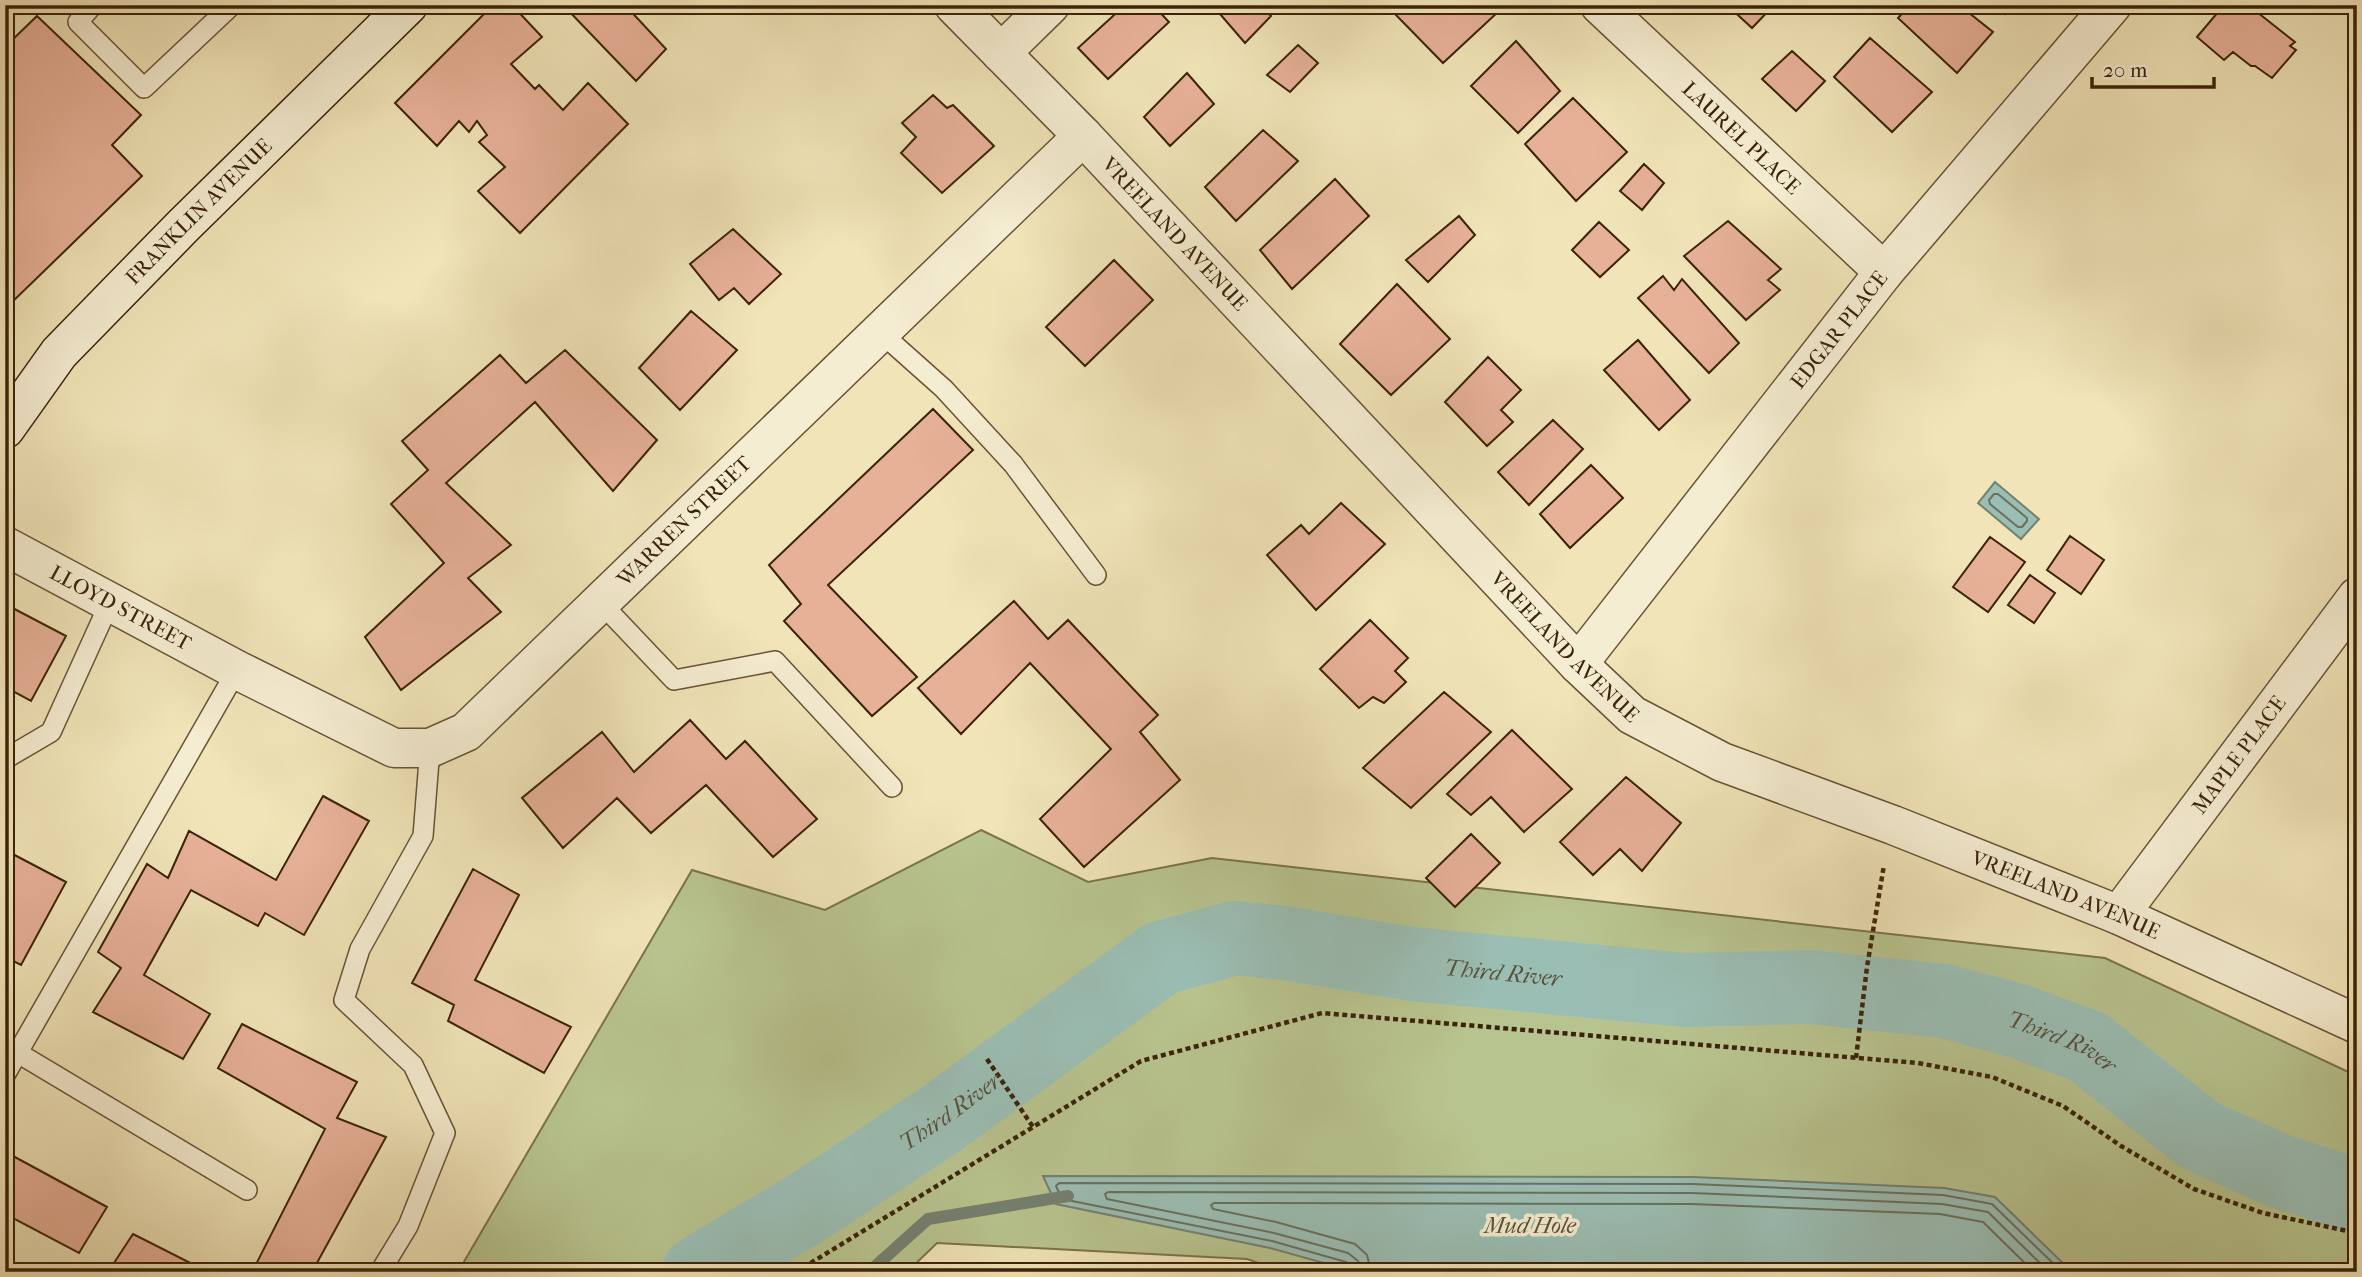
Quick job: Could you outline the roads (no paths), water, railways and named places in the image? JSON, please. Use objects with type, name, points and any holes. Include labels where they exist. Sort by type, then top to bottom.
[{"type":"street","name":"FRANKLIN AVENUE","points":[[5,429],[60,353],[183,226],[408,5]]},
{"type":"street","name":"VREELAND AVENUE","points":[[954,5],[1083,136],[1578,664],[1632,716],[1722,762],[2119,915],[2357,1024]]},
{"type":"street","points":[[1001,53],[1050,5]]},
{"type":"street","name":"LAUREL PLACE","points":[[1600,5],[1884,272]]},
{"type":"street","name":"EDGAR PLACE","points":[[1578,664],[1884,272],[2112,5]]},
{"type":"street","name":"WARREN STREET","points":[[237,670],[394,748],[430,748],[466,732],[1083,136]]},
{"type":"street","name":"LLOYD STREET","points":[[5,546],[237,670]]},
{"type":"street","name":"MAPLE PLACE","points":[[2119,915],[2357,597]]},
{"type":"lane","points":[[93,5],[78,22],[144,88],[232,5]]},
{"type":"lane","points":[[880,332],[944,389],[1013,464],[1096,575]]},
{"type":"lane","points":[[5,759],[51,732],[110,602]]},
{"type":"lane","points":[[600,602],[674,680],[775,661],[891,787]]},
{"type":"lane","points":[[5,1075],[237,670]]},
{"type":"lane","points":[[380,1272],[408,1226],[445,1133],[413,1065],[344,1000],[360,950],[423,836],[430,748]]},
{"type":"lane","points":[[18,1053],[247,1190]]},
{"type":"water","points":[[1995,482],[2039,519],[2021,539],[1978,503]]},
{"type":"water","name":"Mud Hole","points":[[1043,1176],[1693,1177],[1944,1188],[1995,1197],[2072,1272],[1356,1272],[1270,1248],[1056,1204]]},
{"type":"waterway","name":"Third River","points":[[699,1272],[805,1209],[944,1117],[1161,958],[1235,938],[1284,943],[1412,964],[1685,990],[1811,987],[1944,1001],[2018,1021],[2088,1047],[2199,1135],[2279,1171],[2357,1196]]},
{"type":"waterway","points":[[869,1272],[928,1219],[1068,1196]]}]
